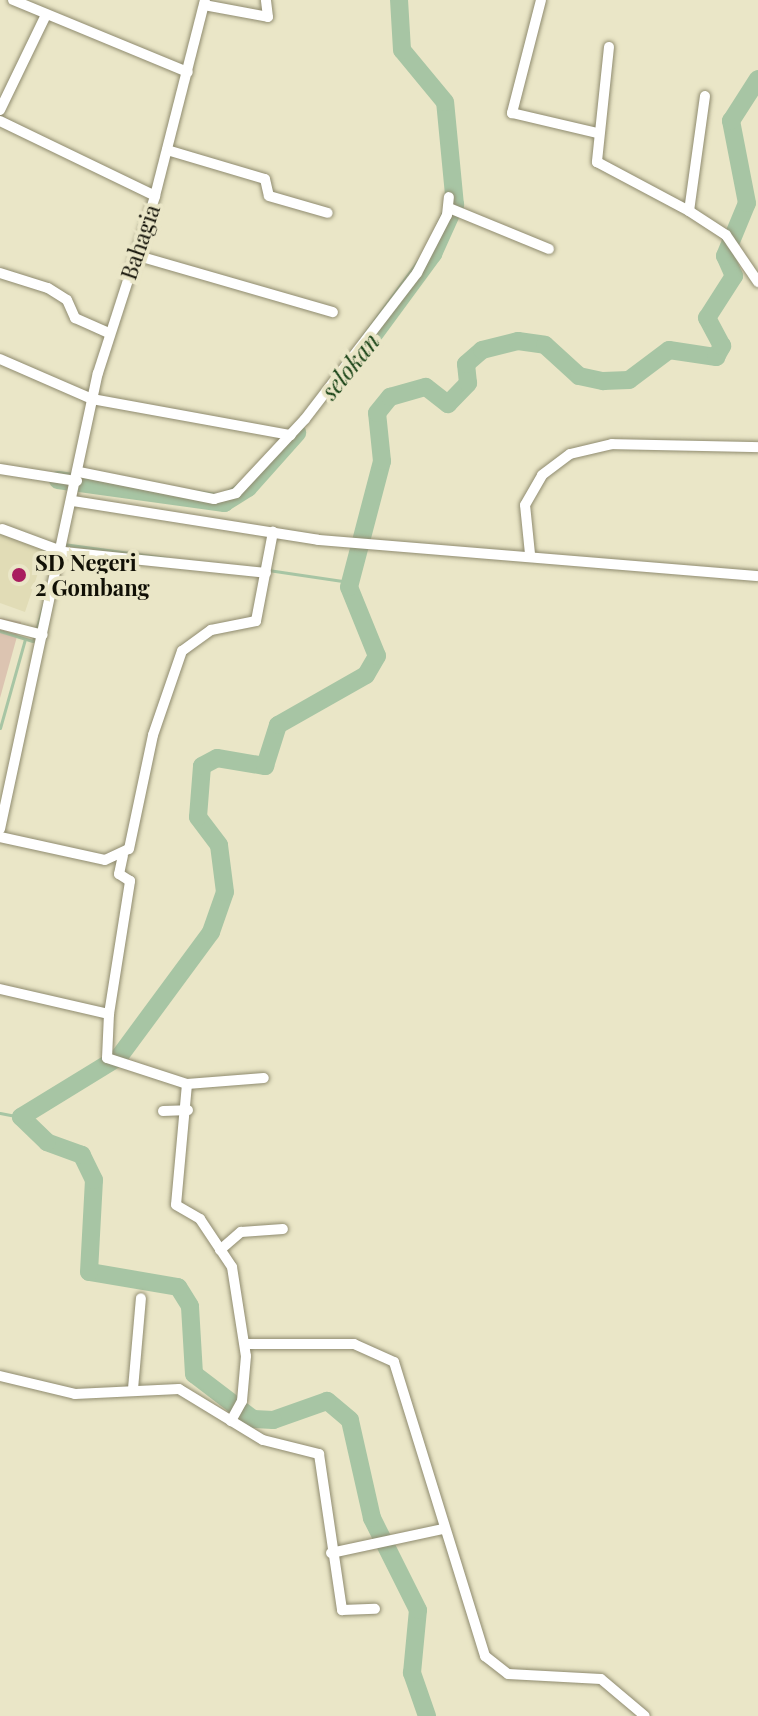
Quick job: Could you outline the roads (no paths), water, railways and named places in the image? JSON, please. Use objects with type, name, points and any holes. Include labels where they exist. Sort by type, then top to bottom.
[{"type":"street","points":[[14,0],[45,17],[188,72]]},
{"type":"street","points":[[205,2],[268,17],[266,0]]},
{"type":"street","points":[[541,0],[512,113],[597,133]]},
{"type":"street","name":"Bahagia","points":[[0,829],[67,538],[92,399],[108,333],[155,196],[205,2]]},
{"type":"street","points":[[0,110],[45,17]]},
{"type":"street","points":[[609,47],[597,133],[599,164],[689,211],[729,238],[758,282]]},
{"type":"street","points":[[689,211],[705,96]]},
{"type":"street","points":[[0,121],[155,196]]},
{"type":"street","points":[[167,150],[265,179],[269,196],[328,213]]},
{"type":"street","points":[[0,469],[77,482],[223,499],[291,435],[417,273],[452,205],[549,249]]},
{"type":"street","points":[[135,255],[333,312]]},
{"type":"street","points":[[0,273],[48,288],[65,298],[75,318],[108,333]]},
{"type":"street","points":[[0,359],[92,399],[291,435]]},
{"type":"street","points":[[530,554],[525,505],[542,475],[570,454],[612,444],[758,447]]},
{"type":"street","points":[[73,501],[360,544],[530,554],[758,576]]},
{"type":"street","points":[[2,529],[64,551],[267,570]]},
{"type":"street","points":[[264,1078],[187,1084],[112,1061],[109,1014],[130,881],[119,874],[123,855],[135,841],[153,735],[182,651],[211,630],[250,626],[267,570],[273,532]]},
{"type":"street","points":[[0,624],[43,635]]},
{"type":"street","points":[[0,837],[105,860],[123,855]]},
{"type":"street","points":[[0,989],[109,1014]]},
{"type":"street","points":[[187,1084],[188,1110],[176,1205],[200,1219],[232,1267],[246,1344],[236,1411]]},
{"type":"street","points":[[163,1111],[188,1110]]},
{"type":"street","points":[[220,1250],[241,1232],[283,1229]]},
{"type":"street","points":[[133,1389],[141,1298]]},
{"type":"street","points":[[246,1344],[354,1344],[394,1362],[480,1647],[493,1665],[508,1674],[601,1679],[645,1716]]},
{"type":"street","points":[[0,1376],[65,1393],[133,1389],[186,1391],[236,1411],[263,1440],[322,1456],[331,1553],[344,1613],[375,1609]]},
{"type":"street","points":[[331,1553],[443,1529]]},
{"type":"waterway","name":"selokan","points":[[367,344],[433,254],[455,205],[445,102],[402,50],[399,0]]},
{"type":"waterway","points":[[427,1716],[412,1673],[418,1610],[372,1518],[350,1420],[327,1401],[273,1420],[253,1419],[194,1374],[190,1306],[178,1287],[89,1272],[94,1180],[82,1155],[47,1142],[21,1117],[119,1057],[211,932],[225,892],[219,845],[198,817],[202,766],[217,758],[265,766],[278,725],[366,675],[377,656],[349,587],[382,461],[377,413],[390,397],[426,387],[448,404],[468,383],[466,364],[482,350],[518,341],[545,345],[579,376],[603,381],[629,380],[669,350],[716,357],[722,346],[707,318],[734,276],[725,256],[747,203],[731,121],[758,79]]},
{"type":"waterway","name":"selokan","points":[[58,480],[224,503],[248,488],[297,433]]},
{"type":"waterway","points":[[63,544],[166,558]]},
{"type":"waterway","points":[[268,570],[349,582]]},
{"type":"waterway","points":[[0,631],[33,641],[43,605]]},
{"type":"waterway","points":[[0,728],[25,639]]},
{"type":"waterway","points":[[0,1113],[21,1117]]},
{"type":"place","name":"SD Negeri 2 Gombang","points":[[19,575]]}]
